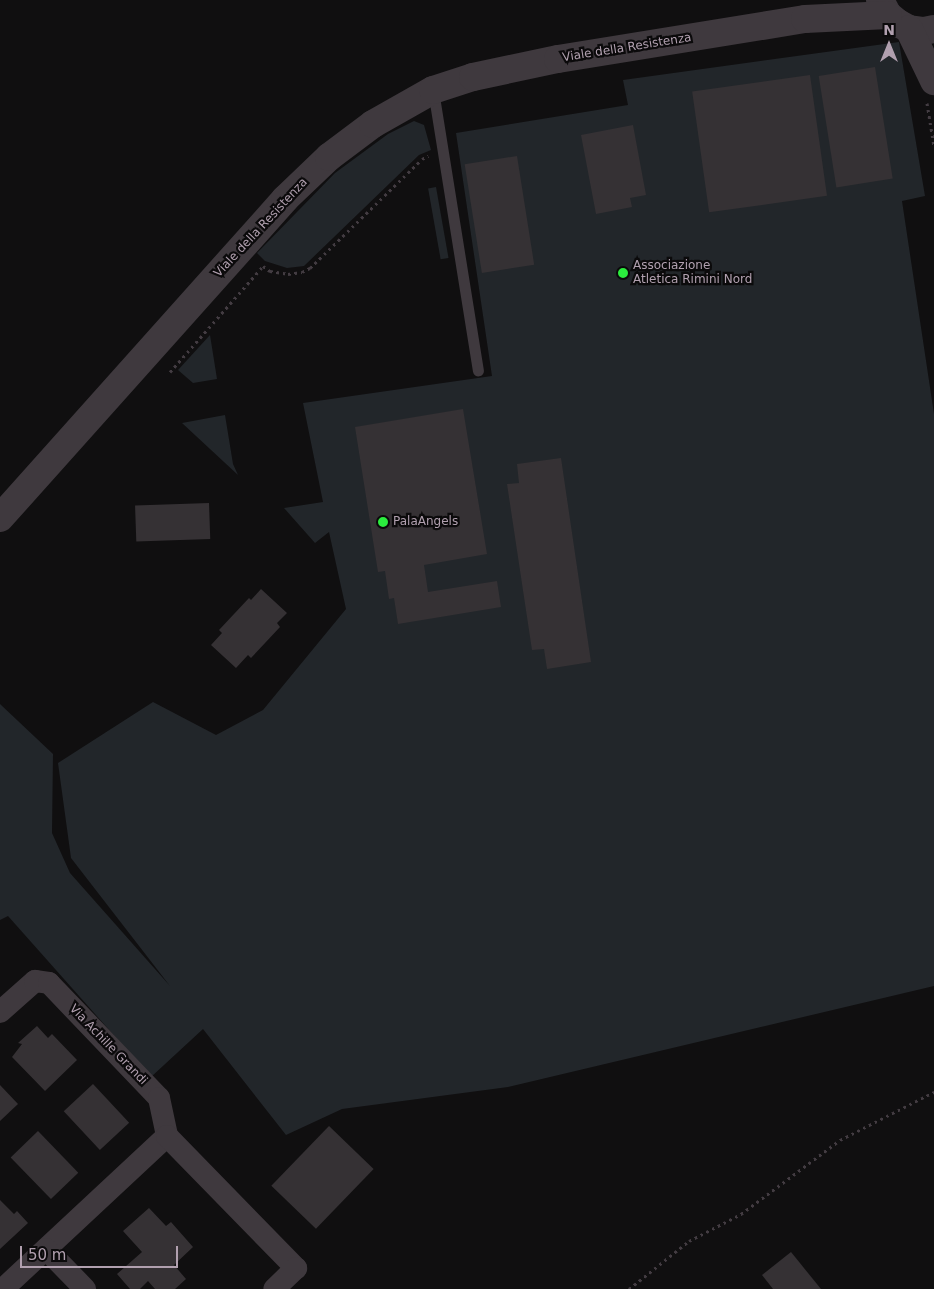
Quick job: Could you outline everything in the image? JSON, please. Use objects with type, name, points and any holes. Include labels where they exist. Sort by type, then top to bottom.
[{"type":"street","name":"Viale della Resistenza","points":[[805,19],[841,0]]},
{"type":"street","name":"Viale della Resistenza","points":[[0,518],[286,199],[329,157],[373,124],[433,90],[473,77],[550,61],[805,19],[903,18]]},
{"type":"street","points":[[903,18],[930,90]]},
{"type":"street","name":"Via Achille Grandi","points":[[0,1012],[35,981],[49,983],[159,1098],[167,1130]]},
{"type":"street","points":[[3,1289],[167,1130],[296,1268],[274,1289]]},
{"type":"street","points":[[46,1249],[85,1289]]},
{"type":"lane","points":[[433,90],[478,370]]},
{"type":"path","points":[[930,90],[934,146]]},
{"type":"path","points":[[170,372],[263,266],[270,271],[288,274],[302,272],[310,268],[422,160],[432,155]]},
{"type":"path","points":[[629,1289],[689,1240],[741,1214],[840,1140],[934,1092]]},
{"type":"shaded area","points":[[899,42],[925,196],[902,201],[934,414],[934,986],[508,1087],[342,1109],[286,1135],[203,1029],[151,1077],[8,916],[0,920],[0,704],[53,754],[52,833],[70,873],[170,986],[71,858],[58,763],[153,702],[216,735],[263,710],[346,609],[329,532],[315,543],[284,508],[323,502],[303,403],[492,376],[456,133],[628,105],[623,80]]},
{"type":"shaded area","points":[[414,121],[424,125],[431,150],[419,155],[304,266],[287,268],[265,261],[257,253],[335,173],[388,134]]},
{"type":"shaded area","points":[[436,187],[449,258],[441,259],[428,188]]},
{"type":"shaded area","points":[[210,335],[217,379],[193,383],[178,370]]},
{"type":"shaded area","points":[[225,415],[233,464],[238,475],[182,423]]},
{"type":"building","points":[[875,67],[893,179],[836,188],[819,76]]},
{"type":"building","points":[[810,75],[827,196],[709,212],[692,92]]},
{"type":"building","points":[[633,125],[646,195],[630,198],[632,207],[596,214],[581,135]]},
{"type":"building","points":[[517,156],[534,265],[482,273],[465,164]]},
{"type":"building","points":[[463,409],[487,554],[424,565],[428,592],[497,581],[501,607],[398,624],[394,598],[389,599],[385,571],[378,572],[355,427]]},
{"type":"building","points":[[561,458],[591,662],[547,669],[544,649],[532,650],[507,484],[519,483],[517,464]]},
{"type":"building","points":[[209,503],[210,539],[136,542],[135,506]]},
{"type":"building","points":[[261,589],[287,613],[277,623],[280,627],[251,658],[248,655],[236,668],[211,645],[222,633],[219,630],[249,598],[251,600]]},
{"type":"building","points":[[37,1026],[48,1038],[52,1034],[77,1060],[45,1091],[12,1057],[22,1044],[18,1043]]},
{"type":"building","points":[[93,1084],[129,1123],[100,1150],[64,1111]]},
{"type":"building","points":[[0,1085],[18,1104],[0,1121]]},
{"type":"building","points":[[329,1126],[374,1169],[316,1229],[271,1186]]},
{"type":"building","points":[[38,1131],[78,1173],[51,1199],[11,1157]]},
{"type":"building","points":[[0,1200],[14,1214],[17,1211],[28,1223],[0,1249]]},
{"type":"building","points":[[149,1208],[166,1226],[171,1222],[193,1247],[174,1265],[186,1279],[175,1289],[155,1289],[148,1281],[140,1289],[130,1289],[117,1274],[142,1252],[123,1231]]},
{"type":"building","points":[[791,1252],[821,1289],[773,1289],[762,1275]]},
{"type":"place","name":"Associazione Atletica Rimini Nord","points":[[623,273]]},
{"type":"place","name":"PalaAngels","points":[[383,522]]}]
